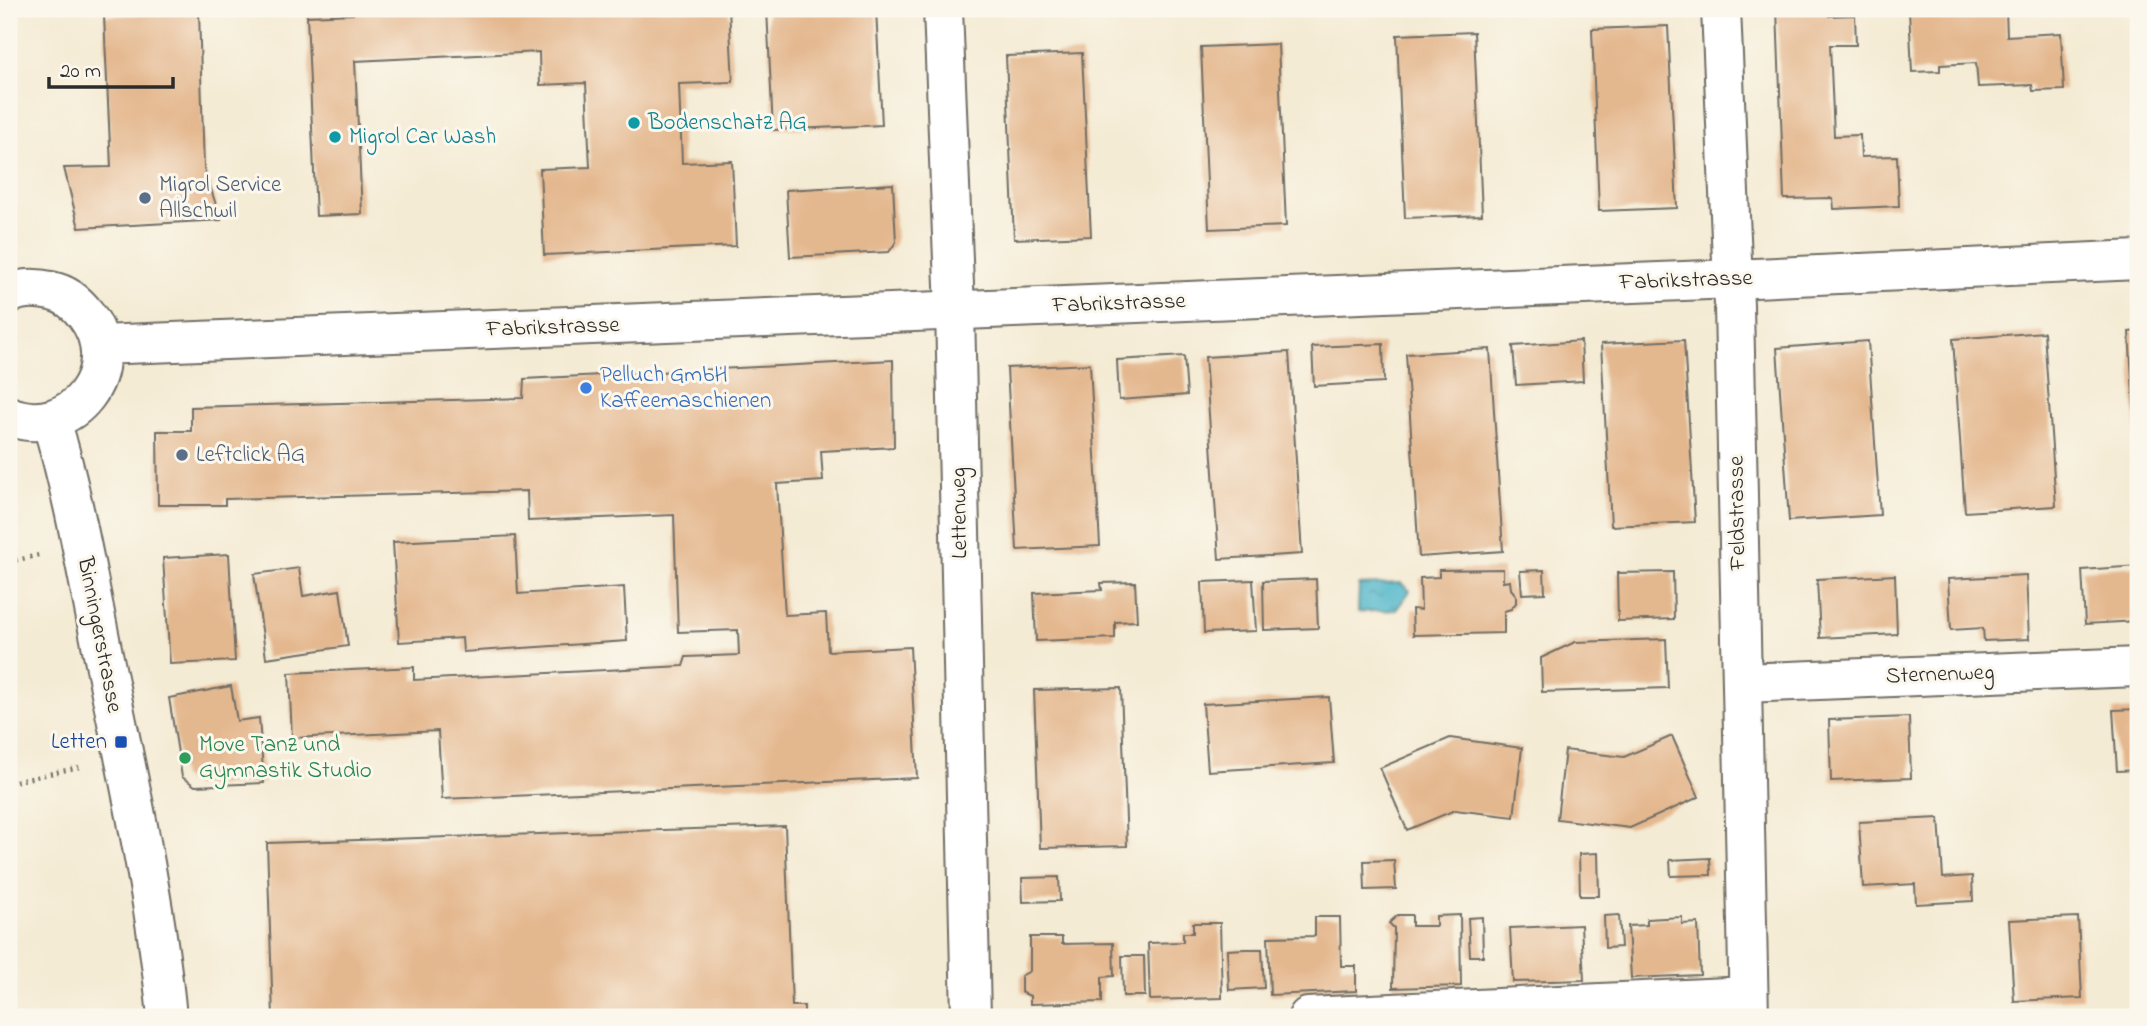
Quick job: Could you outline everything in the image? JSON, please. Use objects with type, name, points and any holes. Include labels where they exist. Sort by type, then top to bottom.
[{"type":"street","name":"Lettenweg","points":[[943,9],[955,310],[971,1017]]},
{"type":"street","name":"Feldstrasse","points":[[1721,9],[1733,279],[1748,1007]]},
{"type":"street","name":"Fabrikstrasse","points":[[100,345],[1733,279],[2138,260]]},
{"type":"street","points":[[9,416],[31,422],[51,419],[69,412],[84,400],[95,383],[100,365],[100,345],[93,324],[79,305],[60,293],[11,284]]},
{"type":"street","name":"Binningerstrasse","points":[[51,419],[69,478],[126,768],[161,951],[167,1017]]},
{"type":"street","name":"Sternenweg","points":[[1742,683],[2138,667]]},
{"type":"street","points":[[1308,1017],[1748,1007]]},
{"type":"path","points":[[9,562],[44,554]]},
{"type":"path","points":[[9,783],[89,766]]},
{"type":"water","points":[[1401,583],[1410,591],[1396,610],[1358,612],[1359,585]]},
{"type":"building","name":"Bodenschatz AG","points":[[352,9],[729,9],[733,82],[679,84],[682,163],[732,161],[736,246],[544,255],[540,169],[590,167],[586,83],[540,85],[539,52],[355,61],[362,214],[316,216],[307,16],[353,14]]},
{"type":"building","points":[[767,9],[876,9],[882,125],[773,130]]},
{"type":"building","points":[[1777,9],[1828,9],[1829,16],[1855,15],[1856,45],[1830,45],[1834,136],[1860,135],[1861,157],[1897,156],[1899,206],[1834,209],[1833,198],[1784,199]]},
{"type":"building","points":[[1909,9],[2006,9],[2007,36],[2061,33],[2064,90],[2033,91],[2032,85],[1978,87],[1976,63],[1940,65],[1940,71],[1912,72]]},
{"type":"building","points":[[199,12],[204,168],[221,220],[79,228],[64,168],[111,167],[104,16]]},
{"type":"building","points":[[1668,26],[1677,208],[1599,211],[1592,29]]},
{"type":"building","points":[[1474,32],[1482,215],[1405,218],[1397,35]]},
{"type":"building","points":[[1278,44],[1286,226],[1209,229],[1201,47]]},
{"type":"building","points":[[1082,53],[1091,236],[1014,239],[1006,56]]},
{"type":"building","points":[[893,184],[896,242],[889,252],[790,257],[786,190]]},
{"type":"building","points":[[2138,331],[2138,440],[2136,440],[2129,332]]},
{"type":"building","points":[[2044,332],[2056,506],[1965,512],[1953,339]]},
{"type":"building","points":[[1684,340],[1695,522],[1611,526],[1601,344]]},
{"type":"building","points":[[1581,341],[1583,381],[1516,385],[1513,346]]},
{"type":"building","points":[[1868,341],[1880,515],[1789,521],[1777,348]]},
{"type":"building","points":[[1383,344],[1384,382],[1314,386],[1312,347]]},
{"type":"building","points":[[1490,349],[1503,551],[1419,557],[1406,354]]},
{"type":"building","points":[[1289,352],[1302,554],[1219,559],[1205,357]]},
{"type":"building","points":[[1184,356],[1187,395],[1119,400],[1117,360]]},
{"type":"building","points":[[893,360],[894,447],[821,451],[823,481],[777,484],[785,615],[826,613],[828,651],[910,647],[917,778],[442,799],[438,731],[292,738],[289,673],[414,667],[414,680],[683,666],[686,657],[739,655],[738,630],[678,632],[674,515],[528,521],[527,491],[225,499],[225,505],[158,505],[157,431],[191,431],[191,407],[523,398],[524,379]]},
{"type":"building","points":[[1090,364],[1100,546],[1017,550],[1007,368]]},
{"type":"building","points":[[515,536],[518,594],[624,587],[627,641],[463,652],[462,638],[399,642],[393,542]]},
{"type":"building","points":[[229,554],[235,661],[170,664],[163,558]]},
{"type":"building","points":[[2138,566],[2138,621],[2085,624],[2082,570]]},
{"type":"building","points":[[299,568],[303,596],[340,590],[348,646],[266,658],[254,574]]},
{"type":"building","points":[[1503,569],[1503,582],[1510,581],[1511,589],[1516,595],[1516,603],[1511,609],[1504,611],[1504,633],[1413,635],[1412,609],[1421,610],[1420,578],[1439,577],[1439,570]]},
{"type":"building","points":[[1544,570],[1545,593],[1522,594],[1520,571]]},
{"type":"building","points":[[1673,572],[1674,619],[1618,621],[1617,573]]},
{"type":"building","points":[[1895,575],[1897,634],[1820,638],[1817,579]]},
{"type":"building","points":[[2026,575],[2029,639],[1984,641],[1983,628],[1951,630],[1948,579]]},
{"type":"building","points":[[1316,579],[1318,628],[1264,630],[1263,581]]},
{"type":"building","points":[[1253,580],[1256,631],[1204,633],[1202,582]]},
{"type":"building","points":[[1135,582],[1137,621],[1115,622],[1115,638],[1036,641],[1034,593],[1102,590],[1101,583]]},
{"type":"building","points":[[1666,639],[1668,688],[1542,692],[1541,658],[1575,642]]},
{"type":"building","points":[[231,686],[237,721],[259,718],[264,783],[195,786],[182,777],[169,698]]},
{"type":"building","points":[[1121,688],[1127,846],[1040,848],[1034,690]]},
{"type":"building","points":[[1329,697],[1334,763],[1208,771],[1203,704]]},
{"type":"building","points":[[2138,709],[2138,770],[2117,771],[2113,710]]},
{"type":"building","points":[[1909,717],[1911,778],[1831,781],[1829,720]]},
{"type":"building","points":[[1672,736],[1699,797],[1630,828],[1557,819],[1565,750],[1624,757]]},
{"type":"building","points":[[1450,738],[1522,748],[1514,817],[1455,810],[1407,830],[1380,768]]},
{"type":"building","points":[[1939,818],[1943,878],[1972,876],[1973,901],[1916,904],[1915,884],[1863,887],[1859,822]]},
{"type":"building","points":[[785,826],[792,1006],[804,1006],[804,1017],[273,1017],[267,843]]},
{"type":"building","points":[[1598,853],[1599,896],[1580,896],[1579,854]]},
{"type":"building","points":[[1710,858],[1711,875],[1671,876],[1670,860]]},
{"type":"building","points":[[1394,860],[1396,889],[1365,890],[1364,861]]},
{"type":"building","points":[[1059,877],[1060,901],[1023,902],[1022,878]]},
{"type":"building","points":[[1398,915],[1412,915],[1412,926],[1436,926],[1436,916],[1460,915],[1461,986],[1393,988],[1394,928],[1389,923]]},
{"type":"building","points":[[1619,915],[1621,947],[1605,948],[1604,916]]},
{"type":"building","points":[[1315,917],[1340,917],[1341,966],[1356,966],[1356,991],[1270,995],[1268,937],[1315,936]]},
{"type":"building","points":[[1482,917],[1483,956],[1470,956],[1468,918]]},
{"type":"building","points":[[1682,917],[1682,924],[1698,923],[1700,975],[1631,978],[1628,926],[1647,925],[1647,919]]},
{"type":"building","points":[[2078,917],[2082,998],[2014,1001],[2009,920]]},
{"type":"building","points":[[1193,923],[1220,923],[1222,998],[1150,1000],[1148,943],[1183,942],[1183,933],[1193,933]]},
{"type":"building","points":[[1581,925],[1584,980],[1513,982],[1510,928]]},
{"type":"building","points":[[1030,937],[1062,937],[1062,944],[1113,943],[1114,976],[1102,977],[1102,1002],[1030,1004],[1030,996],[1021,992],[1021,976],[1030,971]]},
{"type":"building","points":[[1262,949],[1264,988],[1229,990],[1227,950]]},
{"type":"building","points":[[1122,956],[1144,956],[1145,996],[1123,996]]},
{"type":"place","name":"Bodenschatz AG","points":[[634,123]]},
{"type":"place","name":"Migrol Car Wash","points":[[335,137]]},
{"type":"place","name":"Migrol Service Allschwil","points":[[145,198]]},
{"type":"place","name":"Pelluch GmbH Kaffeemaschienen","points":[[586,388]]},
{"type":"place","name":"Leftclick AG","points":[[182,455]]},
{"type":"place","name":"Letten","points":[[121,742]]},
{"type":"place","name":"Move Tanz und Gymnastik Studio","points":[[185,758]]}]
